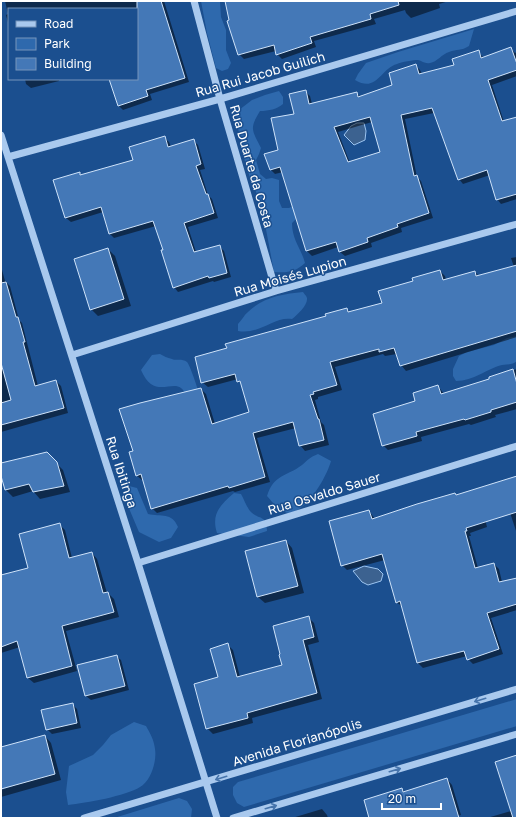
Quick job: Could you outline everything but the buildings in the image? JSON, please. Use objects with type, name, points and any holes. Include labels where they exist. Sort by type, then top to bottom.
[{"type":"street","name":"Rua Duarte da Costa","points":[[194,1],[220,99],[276,291]]},
{"type":"street","name":"Rua Rui Jacob Guilich","points":[[8,157],[220,99],[517,11]]},
{"type":"street","name":"Rua Ibitinga","points":[[1,135],[138,563],[217,818]]},
{"type":"street","name":"Rua Moisés Lupion","points":[[72,355],[276,291],[517,224]]},
{"type":"street","name":"Rua Osvaldo Sauer","points":[[138,563],[517,446]]},
{"type":"street","name":"Avenida Florianópolis","points":[[84,818],[517,689]]},
{"type":"street","points":[[233,818],[517,734]]},
{"type":"green space","points":[[201,1],[220,1],[221,17],[226,30],[226,50],[231,63],[228,69],[222,71],[216,68]]},
{"type":"green space","points":[[474,29],[469,46],[464,49],[446,53],[430,63],[418,60],[399,63],[386,70],[378,79],[368,84],[355,80],[366,63]]},
{"type":"green space","points":[[279,91],[283,97],[283,104],[267,111],[260,111],[254,122],[253,130],[261,148],[256,160],[260,174],[266,179],[272,178],[279,180],[279,201],[282,208],[289,208],[295,205],[297,218],[292,223],[292,229],[305,263],[291,271],[274,272],[259,199],[250,178],[242,151],[236,116],[239,110],[252,100]]},
{"type":"green space","points":[[303,292],[307,298],[306,304],[292,319],[279,320],[246,332],[238,331],[238,324],[244,316],[260,303],[281,295]]},
{"type":"green space","points":[[517,336],[517,361],[512,364],[496,367],[469,379],[456,381],[453,376],[453,369],[459,356],[467,352],[494,345],[507,338]]},
{"type":"green space","points":[[160,354],[170,359],[183,360],[187,362],[196,382],[199,394],[186,396],[182,389],[178,386],[160,387],[153,385],[147,380],[141,370],[152,355]]},
{"type":"green space","points":[[318,454],[331,461],[321,484],[303,507],[296,511],[286,513],[274,504],[267,496],[270,489],[281,477]]},
{"type":"green space","points":[[129,486],[137,488],[148,514],[166,516],[176,522],[178,527],[171,538],[159,542],[139,532],[125,499]]},
{"type":"green space","points":[[234,493],[241,494],[250,511],[264,520],[267,526],[267,531],[249,537],[217,533],[215,520],[218,510]]},
{"type":"green space","points":[[517,699],[517,726],[244,807],[237,803],[233,795],[233,787],[238,782]]},
{"type":"green space","points":[[134,722],[146,726],[152,737],[154,746],[154,765],[150,776],[144,784],[134,790],[116,796],[68,805],[66,792],[69,766],[93,755],[111,735]]},
{"type":"green space","points":[[179,798],[187,801],[192,809],[191,818],[114,818]]},
{"type":"shaded area","points":[[357,123],[364,123],[366,131],[365,140],[354,145],[344,135],[351,126]]},
{"type":"shaded area","points":[[364,566],[378,569],[383,574],[381,581],[368,585],[362,582],[353,571]]}]
